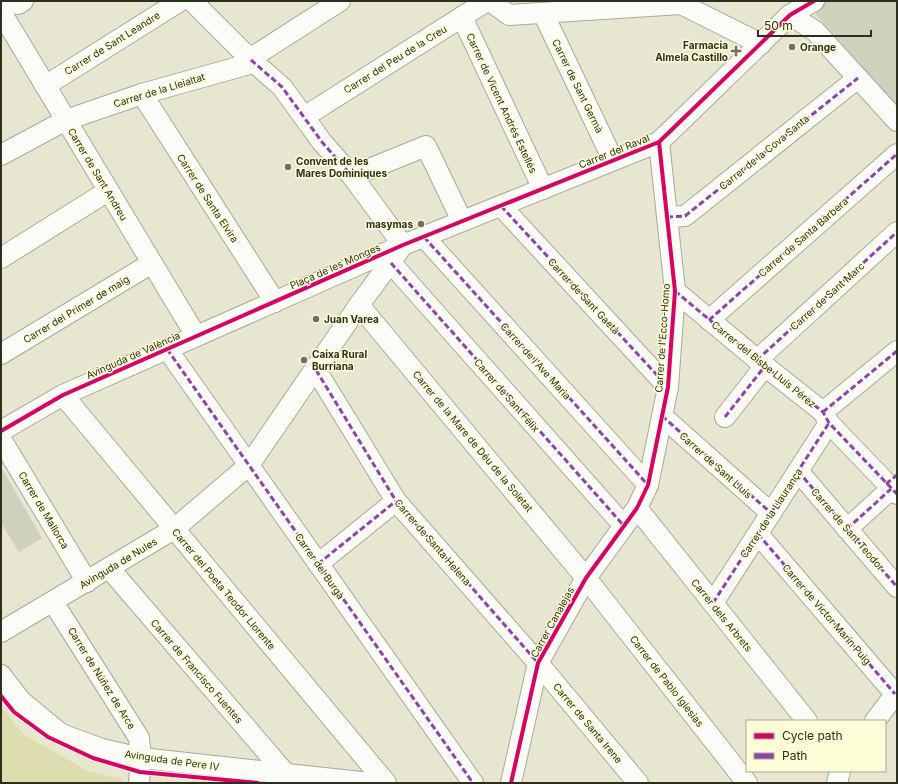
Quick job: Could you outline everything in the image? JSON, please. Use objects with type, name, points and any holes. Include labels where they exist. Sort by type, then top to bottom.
[{"type":"street","points":[[1,3],[18,4],[23,1]]},
{"type":"street","name":"Carrer de Sant Leandre","points":[[45,86],[180,1]]},
{"type":"street","points":[[192,1],[251,60],[282,87],[322,142],[352,176],[403,245]]},
{"type":"street","name":"Carrer de la Lleialtat","points":[[1,155],[66,120],[142,94],[249,64],[254,56],[340,1]]},
{"type":"street","name":"Carrer del Peu de la Creu","points":[[304,117],[487,1]]},
{"type":"street","points":[[490,1],[509,15],[681,4],[760,44]]},
{"type":"street","points":[[509,15],[523,1]]},
{"type":"street","name":"Carrer del Raval","points":[[403,245],[659,142],[760,44],[787,8],[814,1]]},
{"type":"street","points":[[787,8],[815,31],[897,121]]},
{"type":"street","name":"Carrer de Sant Andreu","points":[[1,12],[196,336]]},
{"type":"street","name":"Carrer de Sant Germà","points":[[543,13],[613,160]]},
{"type":"street","name":"Carrer de Vicent Andrés Estellés","points":[[462,17],[543,189]]},
{"type":"street","name":"Carrer de la Cova Santa","points":[[667,218],[685,216],[858,78]]},
{"type":"street","name":"Carrer de Santa Elvira","points":[[142,94],[275,302]]},
{"type":"street","name":"Carrer de l'Ecco-Homo","points":[[637,508],[648,484],[668,387],[675,291],[659,142]]},
{"type":"street","points":[[352,176],[426,146],[462,221]]},
{"type":"street","name":"Carrer de Santa Bàrbera","points":[[709,320],[897,154]]},
{"type":"street","points":[[1,258],[108,191]]},
{"type":"street","name":"Carrer de Sant Gaetà","points":[[501,206],[668,387]]},
{"type":"street","name":"Carrer de Sant Marc","points":[[726,417],[761,363],[897,232]]},
{"type":"street","name":"Carrer de l'Ave Maria","points":[[424,236],[648,484]]},
{"type":"street","name":"Plaça de les Monges","points":[[275,302],[403,245]]},
{"type":"street","name":"Plaça de les Monges","points":[[316,370],[359,305],[403,245]]},
{"type":"street","name":"Carrer del Primer de maig","points":[[1,354],[152,263]]},
{"type":"street","name":"Carrer de Sant Félix","points":[[391,263],[624,526]]},
{"type":"street","name":"Carrer del Bisbe Lluís Pérez","points":[[675,291],[826,417],[893,485]]},
{"type":"street","name":"Avinguda de València","points":[[1,431],[63,395],[275,302]]},
{"type":"street","name":"Carrer de la Mare de Déu de la Soletat","points":[[359,305],[586,578]]},
{"type":"street","name":"Carrer del Burgà","points":[[167,349],[474,783]]},
{"type":"street","name":"Carrer de la Llaurança","points":[[713,603],[798,472],[826,417],[897,351]]},
{"type":"street","name":"Avinguda de Nules","points":[[1,632],[87,582],[174,528],[249,465],[316,370]]},
{"type":"street","name":"Carrer de Santa Helena","points":[[316,370],[396,501],[538,663]]},
{"type":"street","name":"Carrer del Poeta Teodor Llorente","points":[[63,395],[386,783]]},
{"type":"street","name":"Carrer de Sant Lluís","points":[[662,416],[771,513]]},
{"type":"street","name":"Carrer de Mallorca","points":[[1,439],[87,582]]},
{"type":"street","name":"Carrer de Sant Teodor","points":[[798,472],[897,587]]},
{"type":"street","points":[[847,529],[893,485]]},
{"type":"street","points":[[318,564],[396,501]]},
{"type":"street","name":"Carrer Canalejas","points":[[511,783],[538,663],[586,578],[637,508]]},
{"type":"street","name":"Carrer dels Arbrets","points":[[637,508],[806,720]]},
{"type":"street","name":"Carrer de Víctor Marín Puig","points":[[758,534],[896,693]]},
{"type":"street","name":"Carrer de Francisco Fuentes","points":[[109,568],[285,774]]},
{"type":"street","name":"Carrer de Pablo Iglesias","points":[[586,578],[747,783]]},
{"type":"street","name":"Carrer de Núñez de Arce","points":[[53,602],[139,738],[141,758],[139,783]]},
{"type":"street","name":"Carrer de Santa Irene","points":[[538,663],[638,783]]},
{"type":"street","name":"Avinguda de Pere IV","points":[[1,675],[21,701],[61,734],[102,749],[141,758],[370,783]]},
{"type":"street","points":[[876,720],[896,693]]},
{"type":"street","points":[[836,783],[840,772]]},
{"type":"green space","points":[[1,706],[23,734],[88,771],[122,779],[122,783],[1,783]]},
{"type":"building","points":[[825,1],[897,1],[897,106],[816,15],[817,5]]},
{"type":"building","points":[[1,467],[42,538],[19,552],[1,523]]},
{"type":"marked path","points":[[251,60],[282,87],[322,142],[352,176]]},
{"type":"marked path","points":[[667,217],[685,216],[858,78]]},
{"type":"marked path","points":[[709,320],[897,154]]},
{"type":"marked path","points":[[501,206],[668,387]]},
{"type":"marked path","points":[[757,360],[897,232]]},
{"type":"marked path","points":[[424,237],[648,485]]},
{"type":"marked path","points":[[391,263],[624,526]]},
{"type":"marked path","points":[[675,291],[823,412],[829,423],[897,494]]},
{"type":"marked path","points":[[167,349],[473,783]]},
{"type":"marked path","points":[[823,412],[897,351]]},
{"type":"marked path","points":[[725,417],[765,366]]},
{"type":"marked path","points":[[316,370],[396,501],[538,663]]},
{"type":"marked path","points":[[662,416],[771,513]]},
{"type":"marked path","points":[[713,603],[829,423]]},
{"type":"marked path","points":[[798,471],[897,587]]},
{"type":"marked path","points":[[886,484],[897,475]]},
{"type":"marked path","points":[[847,529],[891,489]]},
{"type":"marked path","points":[[318,564],[396,501]]},
{"type":"marked path","points":[[758,534],[895,694]]},
{"type":"cycle path","points":[[1,431],[63,395],[403,245],[659,142],[790,15],[814,1]]},
{"type":"cycle path","points":[[511,783],[538,663],[586,578],[637,508],[648,485],[668,387],[675,291],[659,142]]},
{"type":"cycle path","points":[[1,696],[14,712],[48,737],[93,758],[140,772],[258,783]]},
{"type":"place","name":"Orange","points":[[792,47]]},
{"type":"place","name":"Farmacia Almela Castillo","points":[[736,51]]},
{"type":"place","name":"Convent de les Mares Dominiques","points":[[288,167]]},
{"type":"place","name":"masymas","points":[[421,224]]},
{"type":"place","name":"Juan Varea","points":[[316,319]]},
{"type":"place","name":"Caixa Rural Burriana","points":[[304,360]]}]
